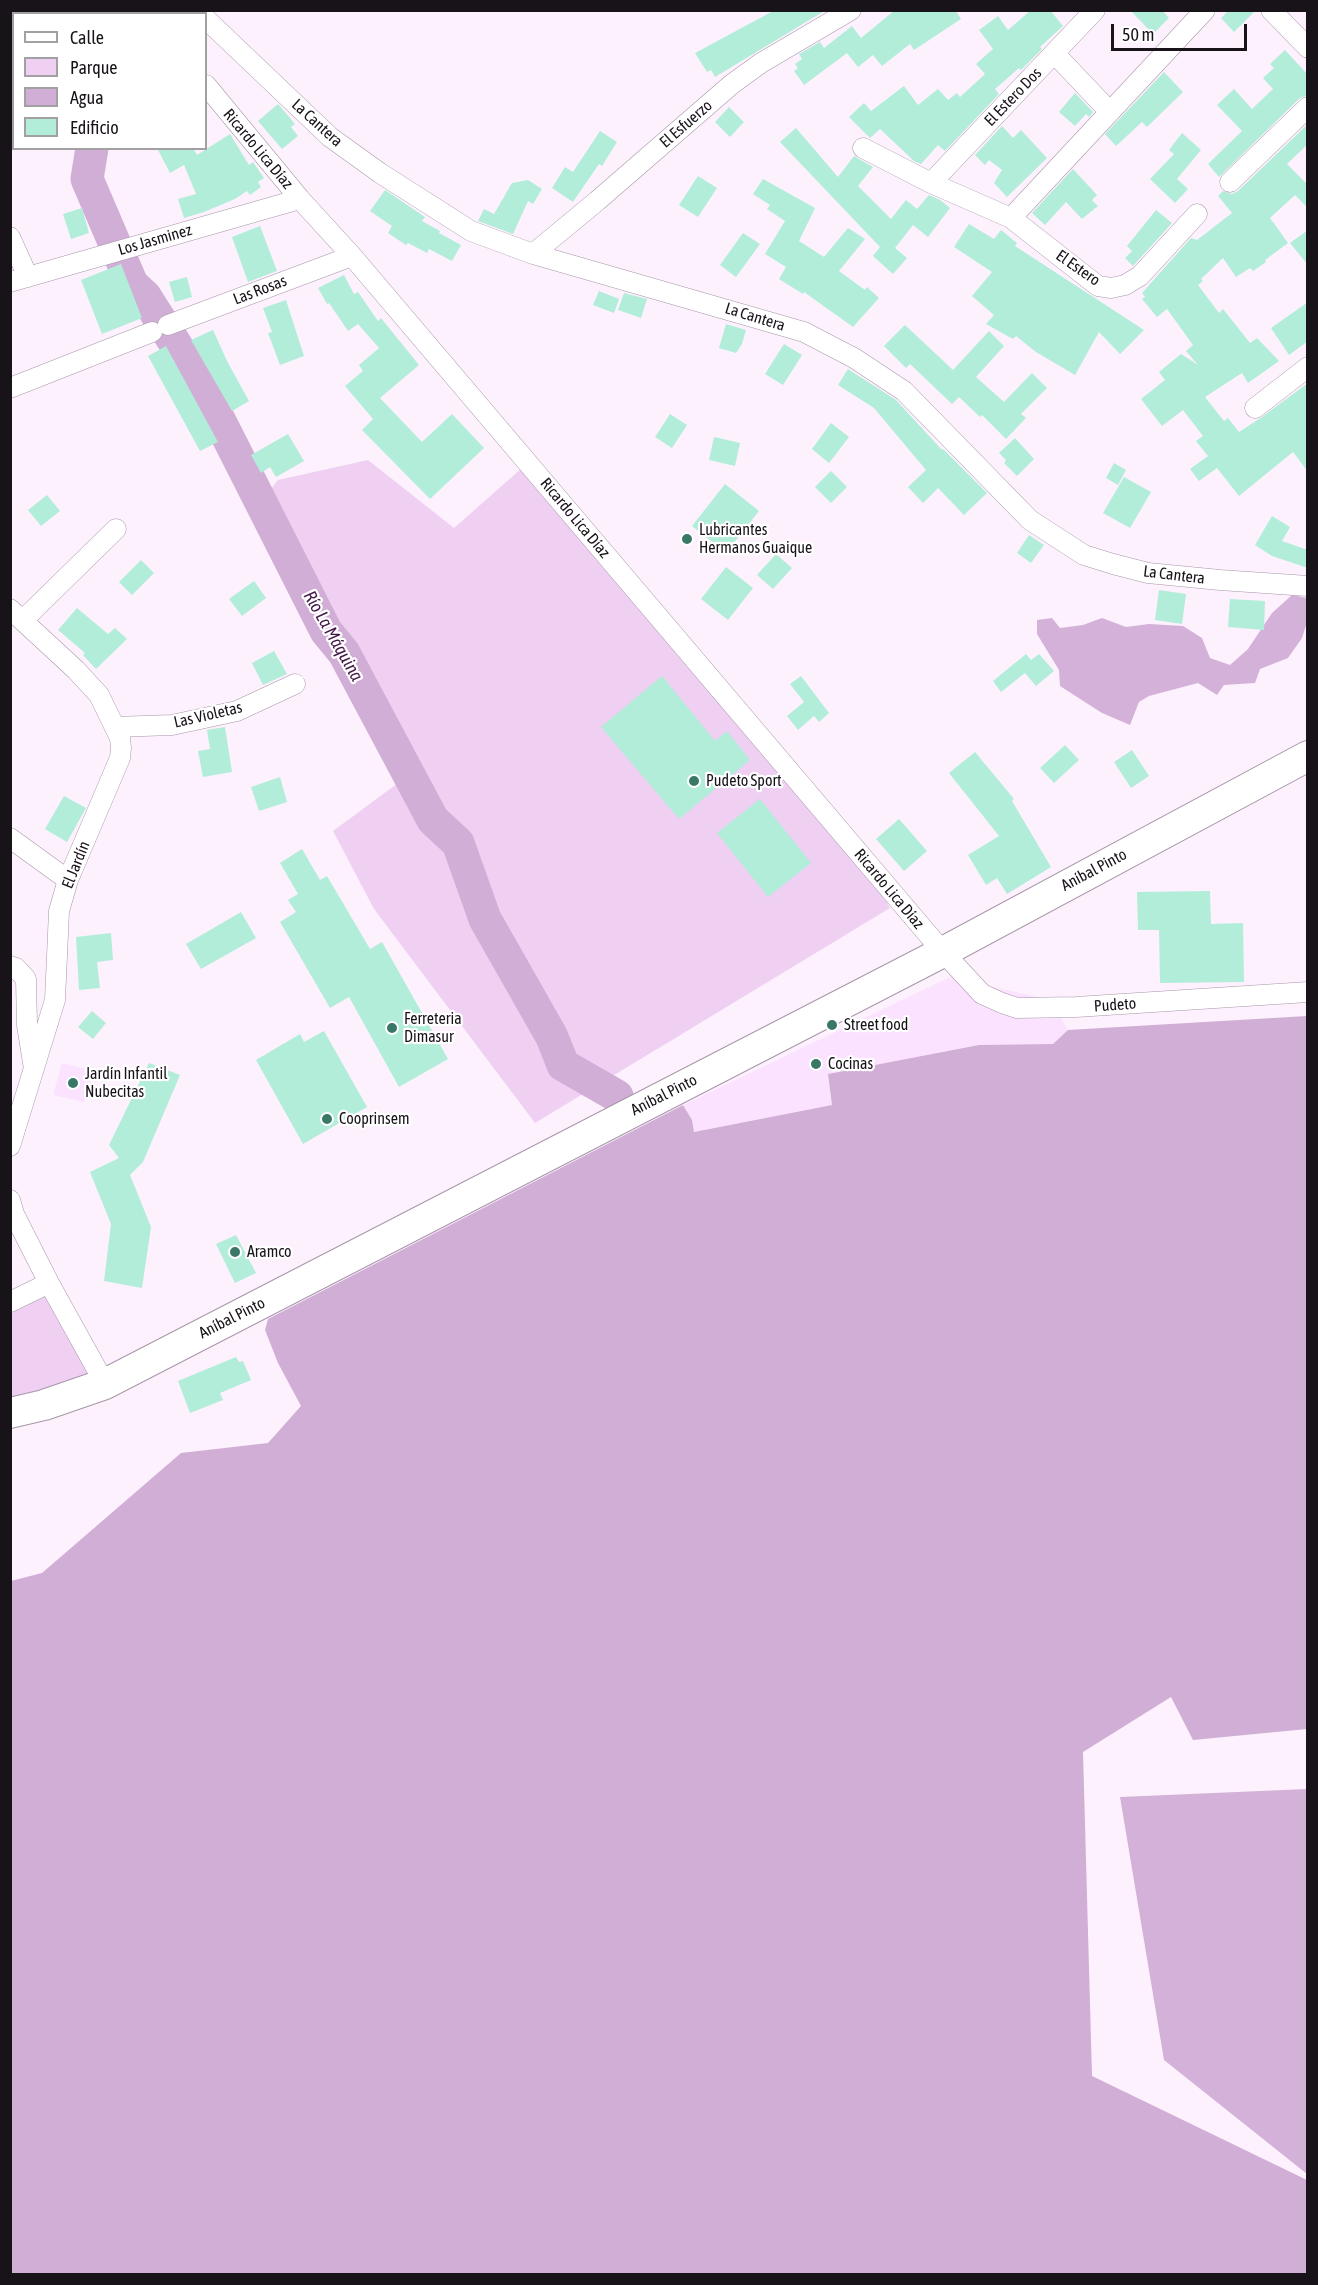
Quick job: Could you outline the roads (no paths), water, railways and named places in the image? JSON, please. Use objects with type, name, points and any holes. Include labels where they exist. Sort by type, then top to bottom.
[{"type":"main road","name":"Aníbal Pinto","points":[[10,1413],[44,1405],[105,1384],[943,952],[1308,756]]},
{"type":"street","name":"El Esfuerzo","points":[[533,254],[605,195],[732,84],[761,63],[851,10]]},
{"type":"street","name":"El Estero Dos","points":[[931,183],[1095,10]]},
{"type":"street","points":[[1011,218],[1204,10]]},
{"type":"street","points":[[1271,10],[1308,48]]},
{"type":"street","name":"La Cantera","points":[[207,20],[330,137],[471,231],[533,254],[804,332],[854,358],[904,391],[1030,519],[1084,555],[1148,573],[1308,586]]},
{"type":"street","points":[[1054,53],[1110,112]]},
{"type":"street","name":"Ricardo Lica Díaz","points":[[207,87],[943,952]]},
{"type":"street","points":[[1230,182],[1308,106]]},
{"type":"street","name":"El Estero","points":[[862,148],[931,183],[1011,218],[1098,286],[1112,288],[1125,285],[1140,276],[1197,214]]},
{"type":"street","name":"Los Jasminez","points":[[19,279],[300,199]]},
{"type":"street","points":[[10,237],[19,279]]},
{"type":"street","name":"Las Rosas","points":[[10,388],[352,256]]},
{"type":"street","points":[[1255,408],[1308,367]]},
{"type":"street","name":"El Jardín","points":[[10,1146],[55,1000],[59,911],[68,880],[120,758],[120,738],[99,695],[17,614],[116,529]]},
{"type":"street","name":"Las Violetas","points":[[115,727],[172,725],[237,711],[295,684]]},
{"type":"street","points":[[10,838],[68,880]]},
{"type":"street","name":"Pudeto","points":[[943,952],[982,993],[1017,1008],[1076,1007],[1308,992]]},
{"type":"street","points":[[10,966],[26,979],[27,1025],[34,1072]]},
{"type":"street","points":[[10,1200],[14,1214],[49,1283],[105,1384]]},
{"type":"street","points":[[10,1302],[49,1283]]},
{"type":"water","points":[[1307,1016],[1307,1729],[1193,1740],[1171,1697],[1083,1752],[1092,2076],[1307,2180],[1307,2274],[11,2274],[11,1581],[42,1573],[181,1453],[268,1443],[301,1406],[278,1363],[265,1330],[268,1319],[683,1105],[692,1120],[694,1132],[832,1105],[828,1074],[979,1045],[1053,1044],[1068,1030]]},
{"type":"waterway","name":"Río La Máquina","points":[[92,150],[87,179],[132,284],[145,296],[202,386],[326,631],[344,653],[433,820],[458,843],[485,919],[552,1037],[563,1065],[617,1096]]},
{"type":"place","name":"Lubricantes Hermanos Guaique","points":[[687,539]]},
{"type":"place","name":"Pudeto Sport","points":[[694,781]]},
{"type":"place","name":"Street food","points":[[832,1025]]},
{"type":"place","name":"Ferreteria Dimasur","points":[[392,1028]]},
{"type":"place","name":"Cocinas","points":[[816,1064]]},
{"type":"place","name":"Jardín Infantil Nubecitas","points":[[73,1083]]},
{"type":"place","name":"Cooprinsem","points":[[327,1119]]},
{"type":"place","name":"Aramco","points":[[235,1252]]}]
